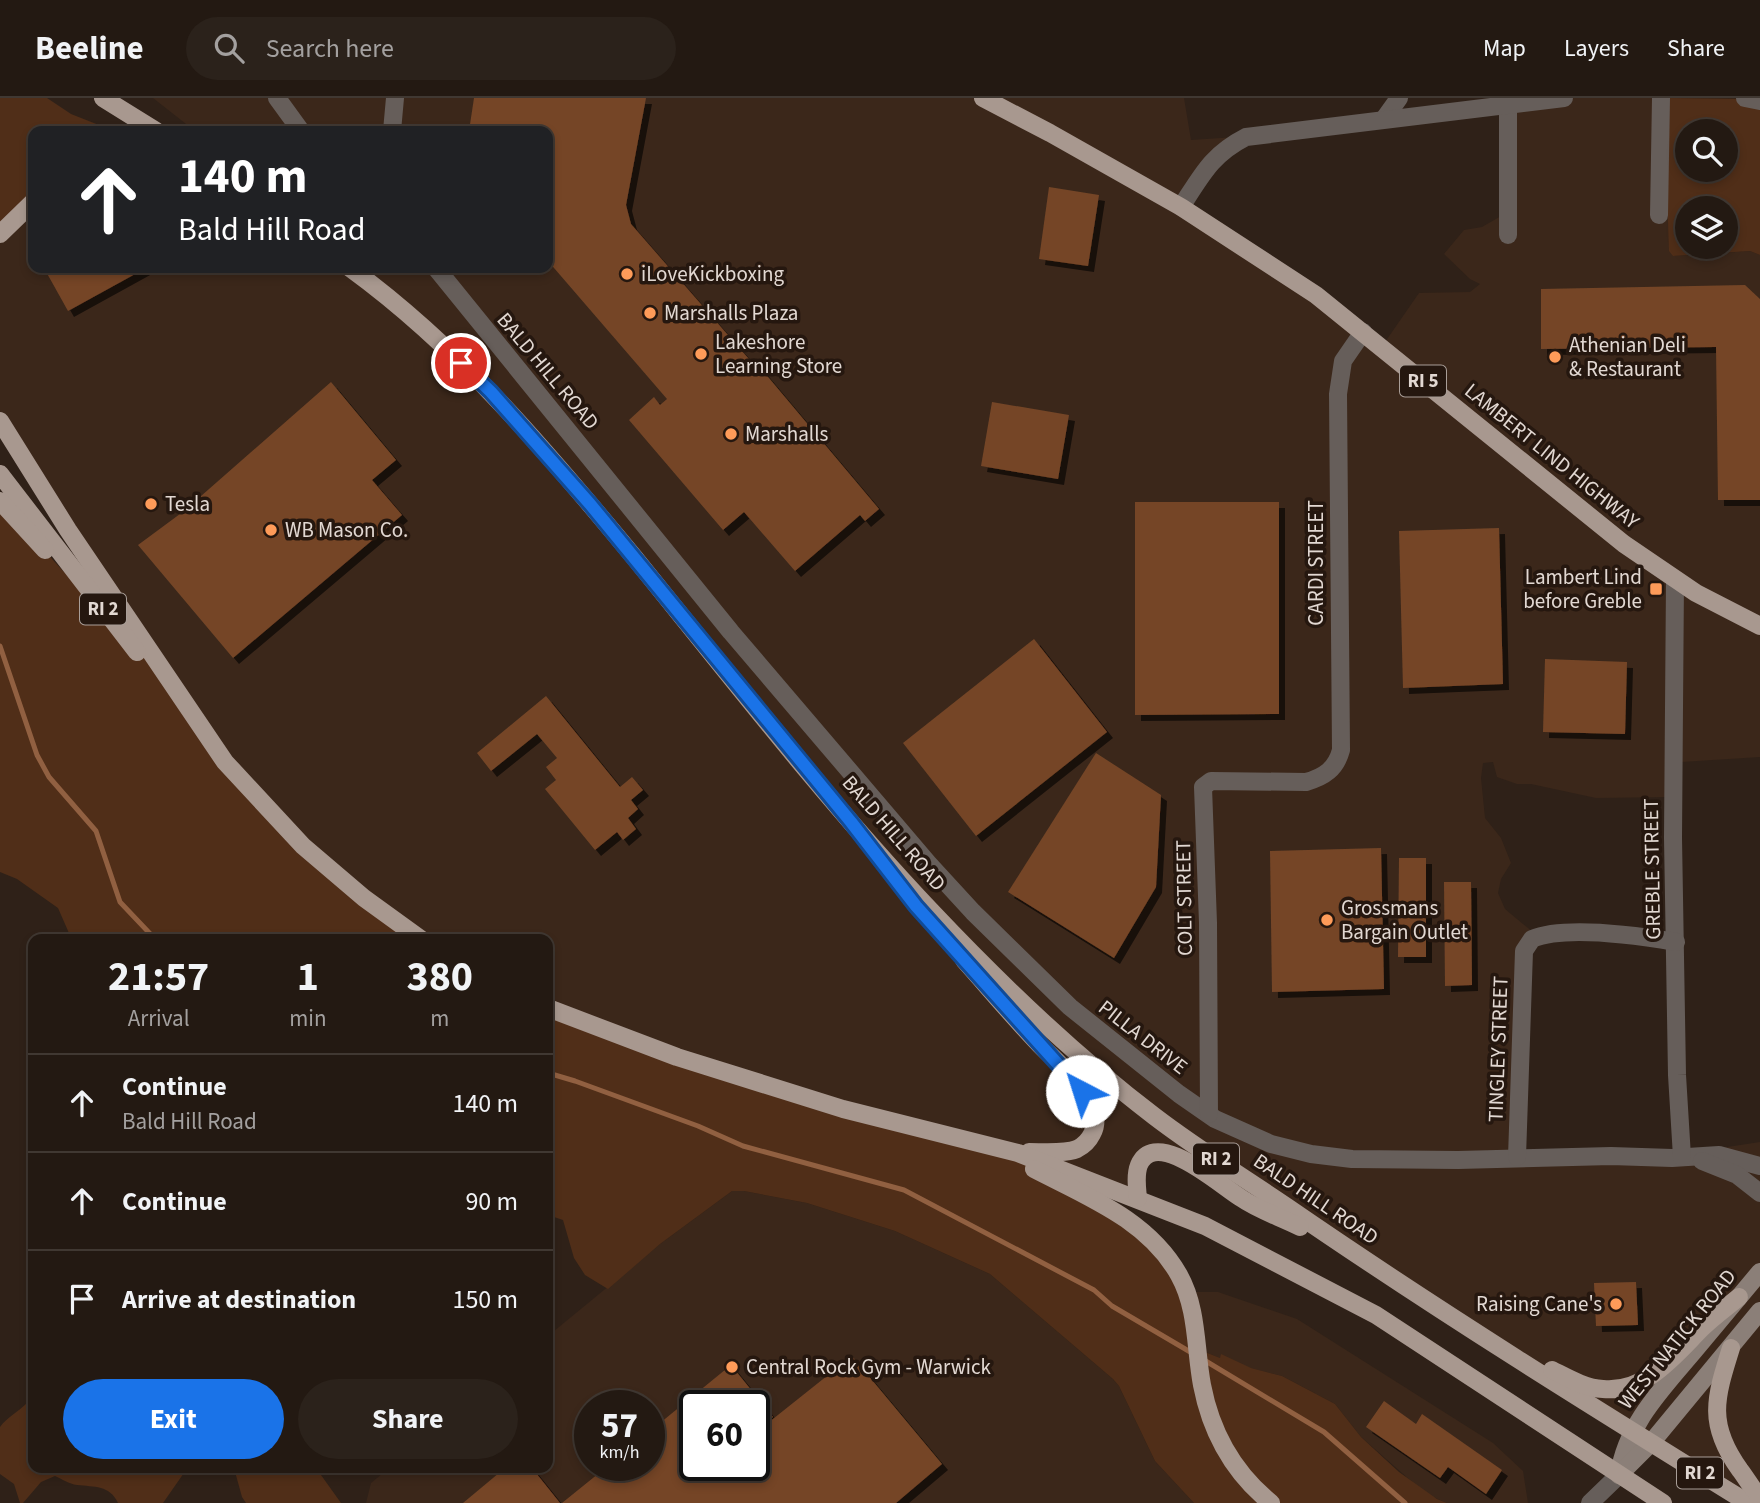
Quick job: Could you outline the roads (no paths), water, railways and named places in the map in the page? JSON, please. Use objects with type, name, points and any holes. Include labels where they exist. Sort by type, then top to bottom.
[{"type":"main road","points":[[103,98],[148,126]]},
{"type":"main road","name":"LAMBERT LIND HIGHWAY","points":[[982,98],[1181,206],[1315,295],[1624,544],[1696,593],[1760,626]]},
{"type":"main road","points":[[0,234],[28,207]]},
{"type":"main road","name":"BALD HILL ROAD","points":[[355,273],[432,335],[491,392],[590,504],[851,822],[932,911],[1042,1023],[1156,1117],[1350,1251],[1748,1503]]},
{"type":"main road","points":[[0,421],[68,530],[209,741]]},
{"type":"main road","name":"RI 2","points":[[0,474],[225,762],[303,846],[365,898],[414,934]]},
{"type":"main road","points":[[0,501],[122,633]]},
{"type":"main road","points":[[851,822],[916,906],[1070,1075],[1095,1109],[1097,1119],[1091,1135],[1077,1149],[1018,1153]]},
{"type":"main road","name":"RI 2","points":[[553,1010],[677,1057],[844,1109],[1018,1153],[1205,1226],[1376,1315],[1663,1503]]},
{"type":"main road","points":[[980,1144],[1106,1205],[1138,1227],[1160,1249],[1180,1277],[1195,1321],[1202,1385],[1217,1434],[1244,1478],[1271,1503]]},
{"type":"main road","points":[[1138,1198],[1137,1177],[1140,1164],[1153,1153],[1167,1152],[1195,1167],[1243,1200],[1350,1251]]},
{"type":"main road","name":"WEST NATICK ROAD","points":[[1619,1475],[1622,1457],[1632,1432],[1648,1405],[1760,1272]]},
{"type":"main road","points":[[1475,1332],[1586,1386],[1604,1390],[1645,1380],[1661,1369],[1703,1326],[1739,1297]]},
{"type":"main road","points":[[1619,1475],[1651,1443],[1760,1311]]},
{"type":"main road","points":[[1731,1348],[1719,1388],[1717,1426],[1728,1451],[1760,1497]]},
{"type":"street","points":[[277,98],[298,126]]},
{"type":"street","points":[[393,126],[396,98]]},
{"type":"street","points":[[1384,119],[1399,98]]},
{"type":"street","points":[[1181,206],[1213,159],[1246,137],[1564,98]]},
{"type":"street","points":[[1659,215],[1661,98]]},
{"type":"street","points":[[1745,98],[1760,101]]},
{"type":"street","points":[[1508,105],[1508,235]]},
{"type":"street","name":"BALD HILL ROAD","points":[[440,273],[731,632]]},
{"type":"street","name":"CARDI STREET","points":[[1306,782],[1331,771],[1341,750],[1338,394],[1343,361],[1363,332]]},
{"type":"street","name":"GREBLE STREET","points":[[1675,580],[1673,838],[1677,1075],[1682,1157]]},
{"type":"street","name":"PILLA DRIVE","points":[[731,632],[973,912],[1096,1030],[1209,1114],[1271,1144],[1352,1160],[1719,1155],[1760,1166]]},
{"type":"street","name":"COLT STREET","points":[[1209,1114],[1208,923],[1203,787],[1211,781],[1306,782]]},
{"type":"street","name":"TINGLEY STREET","points":[[1517,1157],[1521,999],[1524,951],[1528,944],[1539,936],[1589,933],[1628,934],[1676,942]]},
{"type":"street","name":"PILLA DRIVE","points":[[1682,1157],[1723,1168],[1760,1193]]},
{"type":"street","points":[[1590,1503],[1619,1475]]},
{"type":"waterway","points":[[0,646],[37,755],[49,777],[96,831],[120,902],[150,934]]},
{"type":"waterway","points":[[553,1074],[698,1126],[743,1146],[904,1190],[1094,1290],[1112,1306],[1192,1353]]},
{"type":"waterway","points":[[1204,1360],[1324,1432],[1405,1503]]},
{"type":"place","name":"iLoveKickboxing","points":[[627,274]]},
{"type":"place","name":"Marshalls Plaza","points":[[650,313]]},
{"type":"place","name":"Lakeshore Learning Store","points":[[701,354]]},
{"type":"place","name":"Athenian Deli & Restaurant","points":[[1555,357]]},
{"type":"place","name":"Marshalls","points":[[731,434]]},
{"type":"place","name":"Tesla","points":[[151,504]]},
{"type":"place","name":"WB Mason Co.","points":[[271,530]]},
{"type":"place","name":"Lambert Lind before Greble","points":[[1656,589]]},
{"type":"place","name":"Grossmans Bargain Outlet","points":[[1327,920]]},
{"type":"place","name":"Raising Cane's","points":[[1616,1304]]},
{"type":"place","name":"Central Rock Gym - Warwick","points":[[732,1367]]}]
